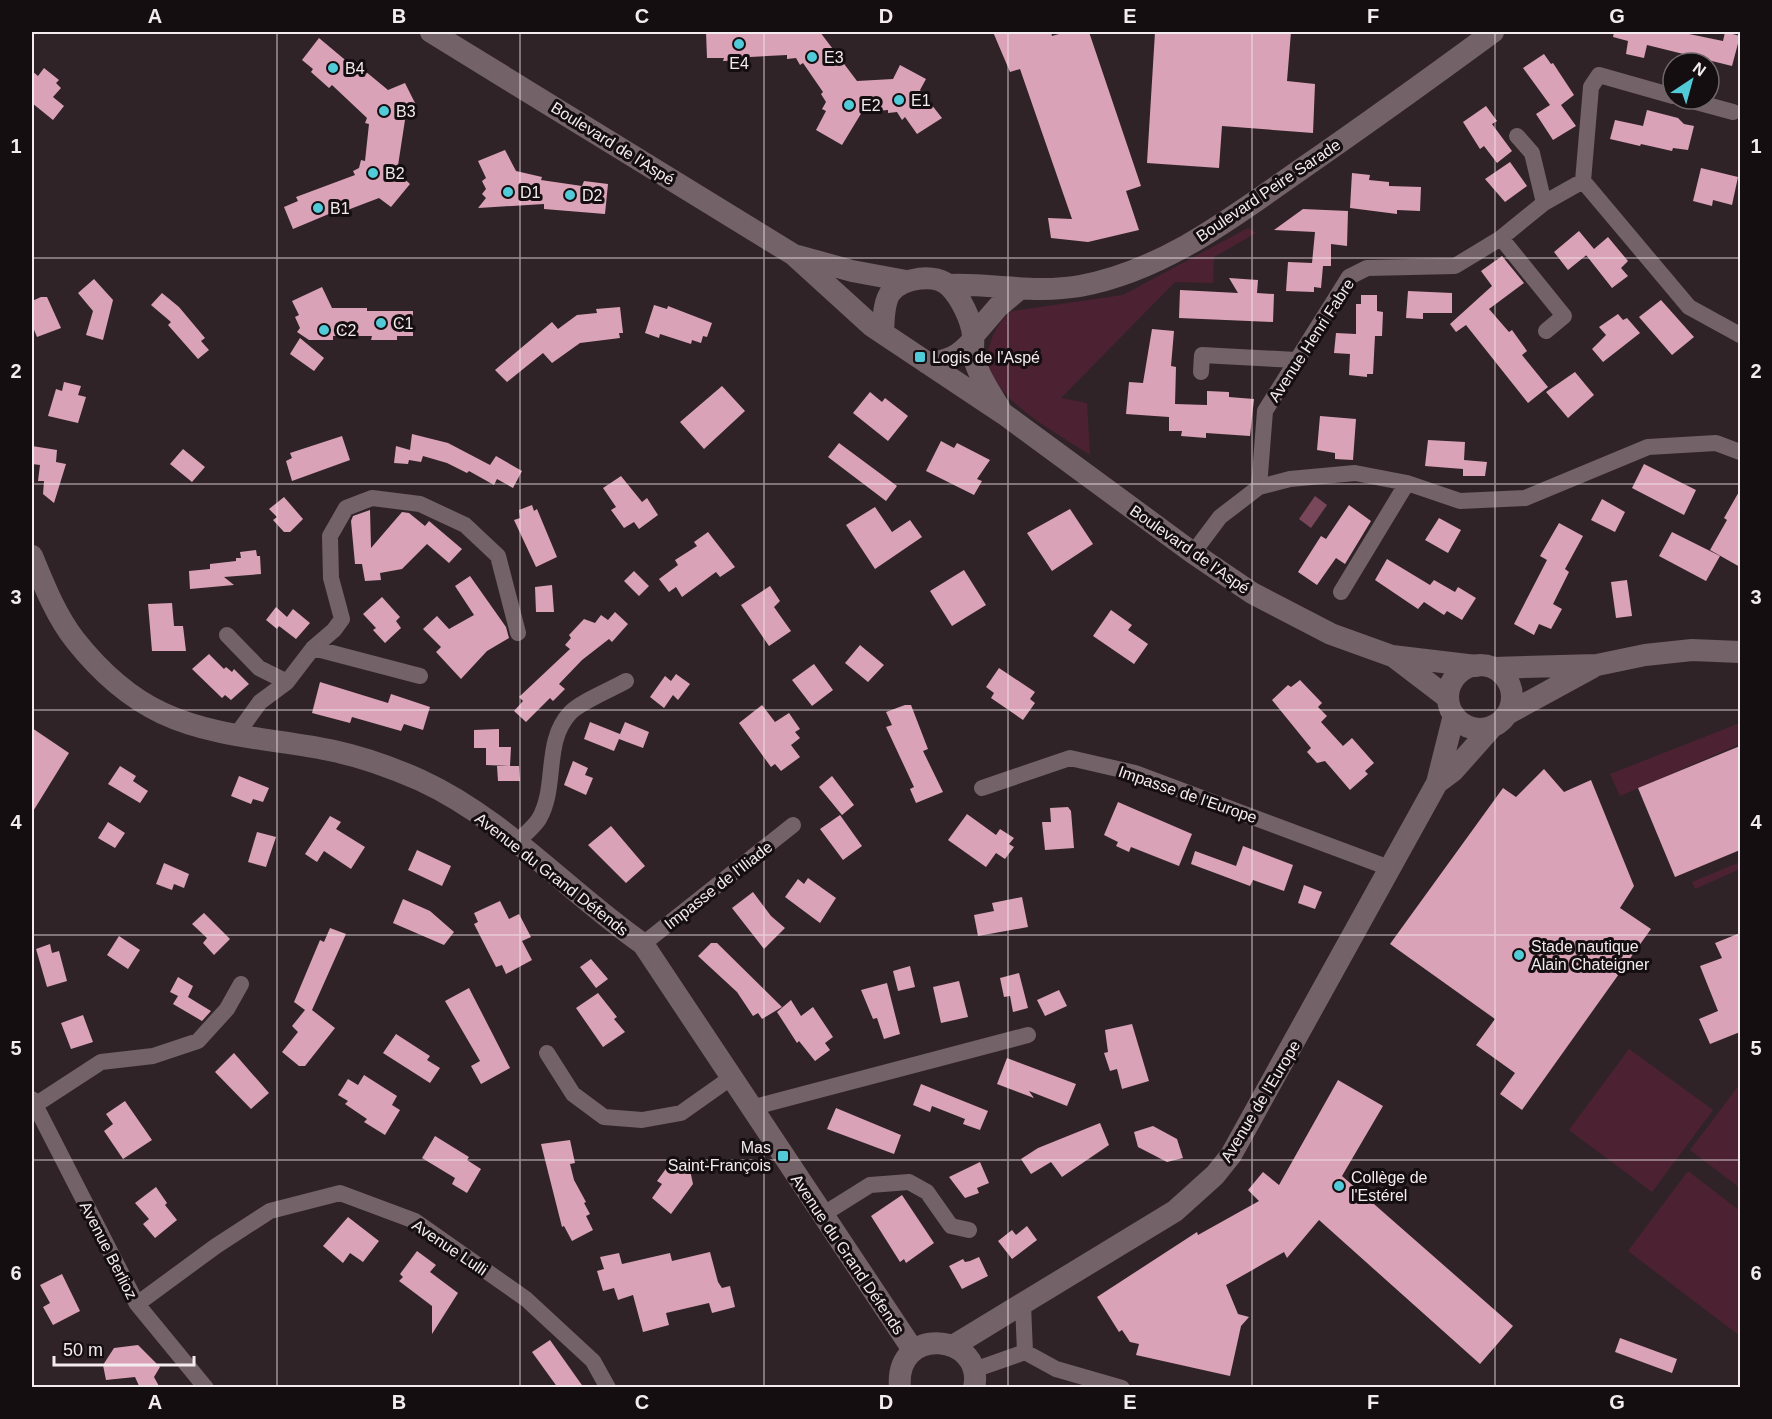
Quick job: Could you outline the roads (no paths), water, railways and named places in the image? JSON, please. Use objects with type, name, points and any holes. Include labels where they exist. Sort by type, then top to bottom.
[{"type":"street","name":"Boulevard de l'Aspé","points":[[431,32],[794,255],[872,326],[883,332]]},
{"type":"street","name":"Boulevard Peire Sarade","points":[[948,285],[1018,290],[1078,286],[1117,278],[1164,257],[1251,204],[1493,32]]},
{"type":"street","points":[[1661,93],[1599,75],[1592,87],[1583,181],[1689,307],[1740,335]]},
{"type":"street","points":[[1721,109],[1733,112]]},
{"type":"street","points":[[1517,136],[1532,153],[1544,203]]},
{"type":"street","name":"Avenue Henri Fabre","points":[[1259,487],[1265,411],[1349,278],[1367,268],[1455,266],[1501,238],[1544,203],[1583,181]]},
{"type":"street","points":[[1501,238],[1564,316],[1546,331]]},
{"type":"street","name":"Boulevard de l'Aspé","points":[[794,255],[852,271],[906,281]]},
{"type":"street","points":[[973,338],[963,306],[948,285],[928,278],[906,281],[890,293],[884,313],[883,332],[927,363],[954,358],[961,354],[998,307],[1018,290]]},
{"type":"street","name":"Boulevard de l'Aspé","points":[[973,338],[974,357],[982,381],[1004,414]]},
{"type":"street","points":[[1201,372],[1202,355],[1296,360]]},
{"type":"street","name":"Boulevard de l'Aspé","points":[[927,363],[1004,414],[1233,581],[1284,611],[1331,634],[1392,656],[1485,667],[1597,665],[1669,651],[1716,649],[1740,651]]},
{"type":"street","points":[[1193,553],[1220,517],[1259,487],[1290,479],[1354,473],[1407,483],[1460,501],[1525,498],[1648,447],[1716,443],[1740,452]]},
{"type":"street","points":[[1341,592],[1407,483]]},
{"type":"street","points":[[237,734],[260,702],[286,682],[313,648],[334,630],[342,619],[331,578],[330,536],[346,508],[372,498],[420,504],[465,525],[498,556],[518,633]]},
{"type":"street","name":"Avenue du Grand Défends","points":[[32,556],[50,597],[74,639],[102,670],[128,692],[161,713],[201,727],[337,752],[419,780],[460,802],[517,842],[610,921],[643,944],[913,1350]]},
{"type":"street","points":[[227,635],[258,668],[286,682]]},
{"type":"street","points":[[313,648],[420,676]]},
{"type":"street","name":"Boulevard de l'Aspé","points":[[1392,656],[1451,707]]},
{"type":"street","name":"Boulevard de l'Aspé","points":[[1500,720],[1597,665]]},
{"type":"street","points":[[1485,667],[1501,673],[1510,688],[1512,697],[1500,720],[1476,729],[1467,726],[1451,707],[1449,689],[1459,673],[1485,667]]},
{"type":"street","points":[[517,842],[539,819],[549,788],[550,761],[558,732],[570,712],[626,681]]},
{"type":"street","name":"Avenue de l'Europe","points":[[953,1346],[1175,1211],[1215,1175],[1243,1136],[1392,869],[1437,783],[1451,707]]},
{"type":"street","name":"Avenue de l'Europe","points":[[1437,783],[1453,771],[1500,720]]},
{"type":"street","name":"Impasse de l'Europe","points":[[982,788],[1070,758],[1135,773],[1392,869]]},
{"type":"street","name":"Impasse de l'Iliade","points":[[643,944],[793,825]]},
{"type":"street","points":[[33,1102],[101,1062],[153,1056],[198,1041],[227,1009],[241,984]]},
{"type":"street","points":[[751,1108],[1028,1035]]},
{"type":"street","points":[[547,1053],[573,1094],[604,1117],[642,1120],[681,1113],[732,1077]]},
{"type":"street","name":"Avenue Berlioz","points":[[33,1102],[137,1304],[206,1388]]},
{"type":"street","points":[[822,1215],[870,1185],[909,1182],[927,1192],[951,1226],[969,1230]]},
{"type":"street","name":"Avenue Lulli","points":[[137,1304],[216,1246],[270,1211],[340,1193],[415,1221],[526,1299],[593,1360],[608,1388]]},
{"type":"street","points":[[1023,1305],[1025,1352]]},
{"type":"street","points":[[900,1388],[901,1367],[913,1350],[928,1343],[953,1346],[962,1352],[974,1379],[1025,1352]]},
{"type":"street","points":[[1025,1352],[1056,1369],[1122,1388]]},
{"type":"place","name":"E4","points":[[739,44]]},
{"type":"place","name":"E3","points":[[812,57]]},
{"type":"place","name":"B4","points":[[333,68]]},
{"type":"place","name":"E1","points":[[899,100]]},
{"type":"place","name":"E2","points":[[849,105]]},
{"type":"place","name":"B3","points":[[384,111]]},
{"type":"place","name":"B2","points":[[373,173]]},
{"type":"place","name":"D1","points":[[508,192]]},
{"type":"place","name":"D2","points":[[570,195]]},
{"type":"place","name":"B1","points":[[318,208]]},
{"type":"place","name":"C1","points":[[381,323]]},
{"type":"place","name":"C2","points":[[324,330]]},
{"type":"place","name":"Logis de l'Aspé","points":[[920,357]]},
{"type":"place","name":"Stade nautique Alain Chateigner","points":[[1519,955]]},
{"type":"place","name":"Mas Saint-François","points":[[783,1156]]},
{"type":"place","name":"Collège de l'Estérel","points":[[1339,1186]]}]
